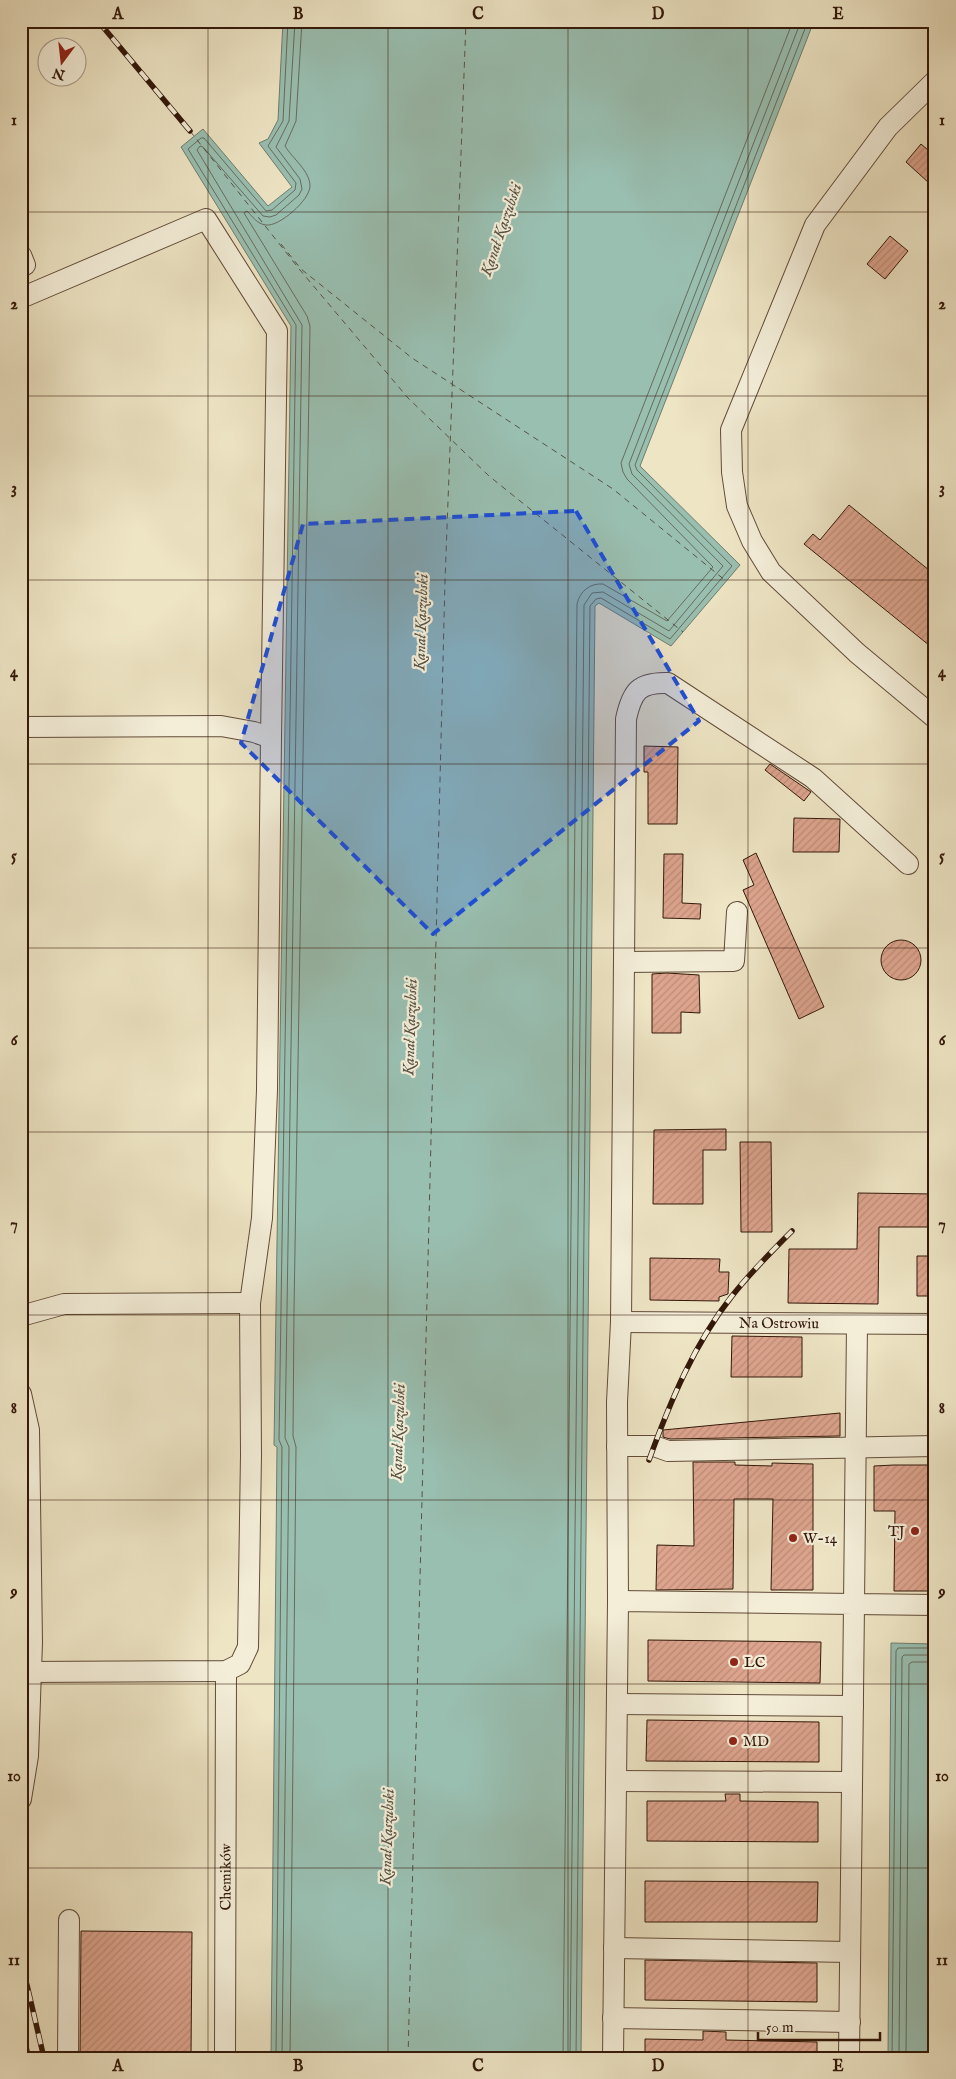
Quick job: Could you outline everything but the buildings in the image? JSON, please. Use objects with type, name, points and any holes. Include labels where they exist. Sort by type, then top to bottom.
[{"type":"lane","points":[[935,81],[888,127],[815,225],[731,430],[732,472],[737,506],[752,541],[771,572],[857,653],[935,718]]},
{"type":"lane","points":[[21,298],[206,219],[277,332],[267,1109],[262,1218],[250,1303],[251,1455],[248,1647],[240,1664],[226,1671],[26,1672]]},
{"type":"lane","points":[[612,2058],[618,1601],[617,1446],[622,1322],[626,718],[630,700],[639,688],[653,683],[668,683],[700,702],[813,778],[908,864]]},
{"type":"lane","points":[[21,727],[222,726],[254,732],[272,738]]},
{"type":"lane","points":[[624,962],[734,961],[737,912]]},
{"type":"lane","points":[[21,1316],[64,1304],[250,1303]]},
{"type":"lane","name":"Na Ostrowiu","points":[[622,1322],[935,1324]]},
{"type":"lane","points":[[849,2058],[857,1324]]},
{"type":"lane","points":[[21,1394],[30,1430],[26,1672],[28,1756],[21,1799]]},
{"type":"lane","points":[[617,1446],[654,1446],[668,1451],[935,1446]]},
{"type":"lane","points":[[618,1601],[935,1605]]},
{"type":"lane","name":"Chemików","points":[[225,2058],[226,1671]]},
{"type":"lane","points":[[617,1704],[853,1706]]},
{"type":"lane","points":[[616,1781],[852,1782]]},
{"type":"lane","points":[[68,2058],[69,1920]]},
{"type":"lane","points":[[614,1948],[850,1952]]},
{"type":"lane","points":[[613,2018],[850,2022]]},
{"type":"highlighted area","points":[[576,511],[699,721],[433,934],[241,743],[303,524]]},
{"type":"water","name":"Kanał Kaszubski","points":[[283,21],[814,21],[640,466],[740,565],[671,646],[599,603],[595,606],[581,2058],[271,2058],[277,1447],[274,1445],[291,326],[181,147],[203,129],[268,206],[292,187],[259,143],[268,139],[278,120]]},
{"type":"water","points":[[891,1643],[935,1644],[935,2058],[888,2058]]},
{"type":"ferry route","points":[[408,2058],[445,581],[466,21]]},
{"type":"ferry route","points":[[190,131],[300,270],[408,398],[489,476],[683,632]]},
{"type":"ferry route","points":[[281,244],[301,269],[412,358],[613,489],[726,581]]},
{"type":"railway","points":[[98,21],[190,131]]},
{"type":"railway","points":[[649,1460],[674,1395],[718,1314],[739,1287],[792,1231]]},
{"type":"railway","points":[[21,1970],[27,1985],[44,2058]]},
{"type":"railway","points":[[21,2015],[28,2058]]},
{"type":"place","name":"TJ","points":[[915,1531]]},
{"type":"place","name":"W-14","points":[[793,1538]]},
{"type":"place","name":"LC","points":[[734,1662]]},
{"type":"place","name":"MD","points":[[733,1741]]}]
